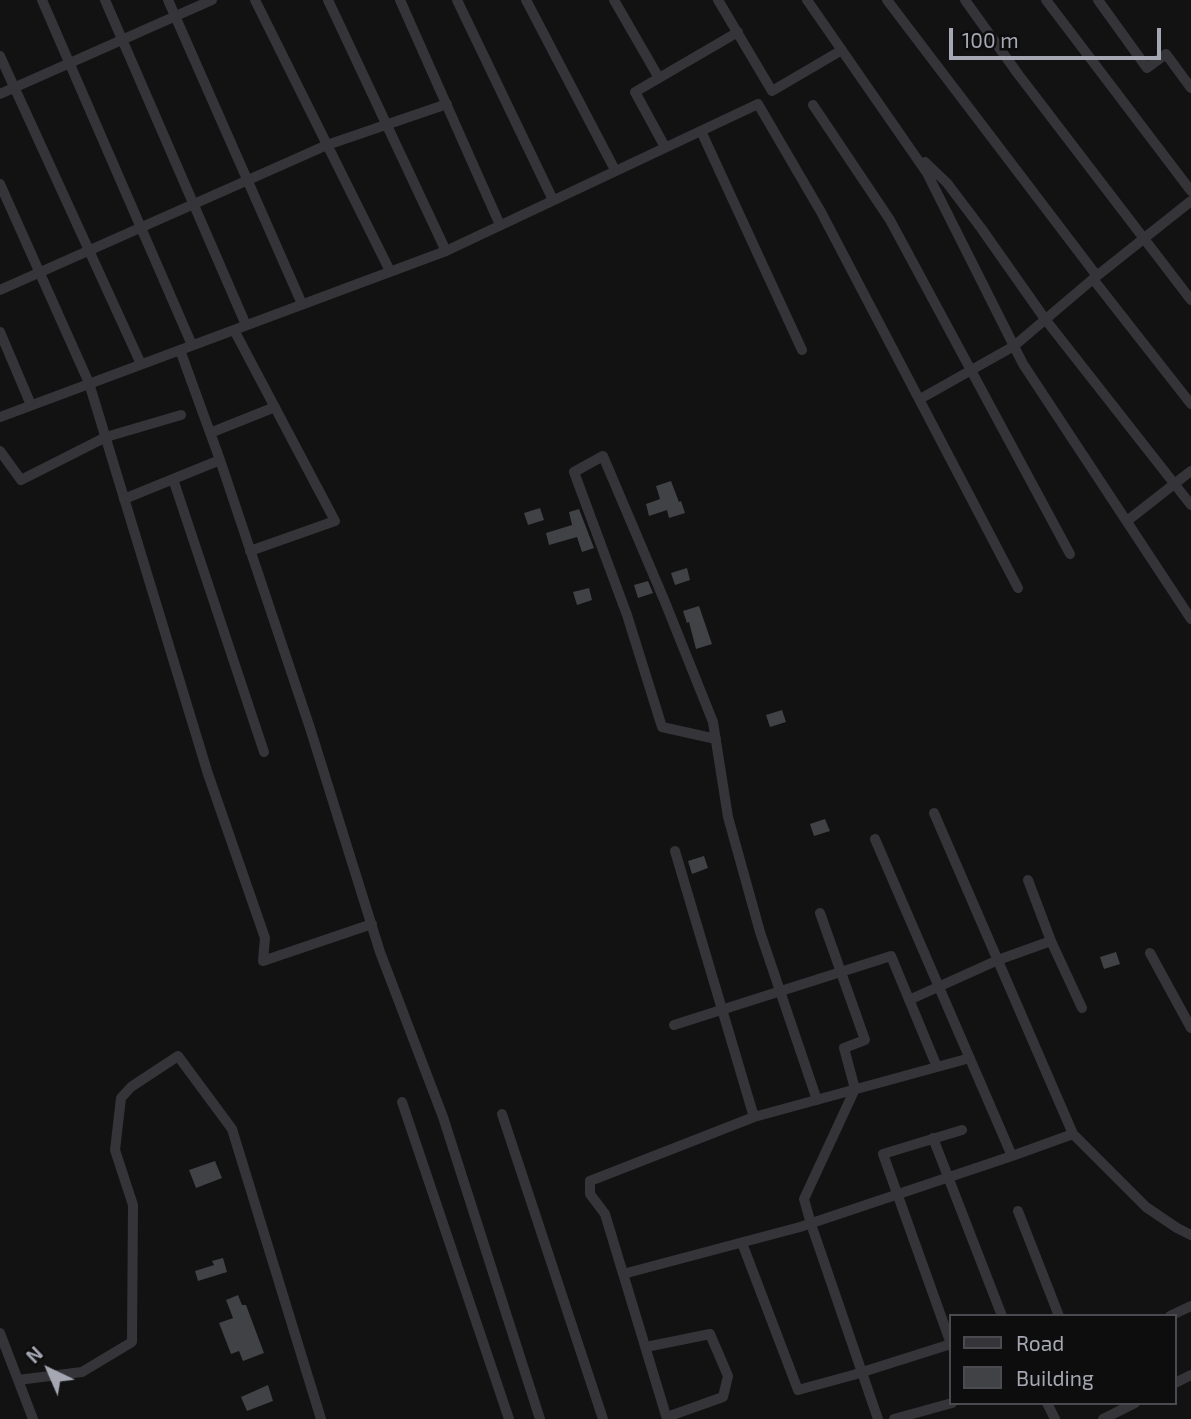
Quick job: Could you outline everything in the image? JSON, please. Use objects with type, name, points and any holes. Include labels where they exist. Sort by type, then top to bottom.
[{"type":"street","points":[[43,0],[192,345]]},
{"type":"street","points":[[105,0],[246,325]]},
{"type":"street","points":[[168,0],[302,304]]},
{"type":"street","points":[[0,94],[212,0]]},
{"type":"street","points":[[255,0],[390,271]]},
{"type":"street","points":[[328,0],[446,251]]},
{"type":"street","points":[[400,0],[500,225]]},
{"type":"street","points":[[457,0],[553,200]]},
{"type":"street","points":[[526,0],[615,170]]},
{"type":"street","points":[[614,0],[659,78]]},
{"type":"street","points":[[718,0],[772,91],[842,50]]},
{"type":"street","points":[[807,0],[927,173],[1023,364],[1191,619]]},
{"type":"street","points":[[887,0],[1191,404]]},
{"type":"street","points":[[965,0],[1018,74],[1191,300]]},
{"type":"street","points":[[1046,0],[1191,191]]},
{"type":"street","points":[[1098,0],[1147,68],[1166,54],[1191,88]]},
{"type":"street","points":[[665,146],[635,92],[738,32]]},
{"type":"street","points":[[0,56],[141,365]]},
{"type":"street","points":[[0,290],[327,145],[447,104]]},
{"type":"street","points":[[0,417],[446,251],[758,104],[821,212],[1018,589]]},
{"type":"street","points":[[813,105],[890,220],[1070,554]]},
{"type":"street","points":[[701,131],[802,350]]},
{"type":"street","points":[[909,147],[947,183],[1045,319],[1191,505]]},
{"type":"street","points":[[0,184],[89,383],[208,774],[265,938],[263,961],[372,924]]},
{"type":"street","points":[[920,399],[1014,346],[1191,201]]},
{"type":"street","points":[[234,330],[335,521],[250,551]]},
{"type":"street","points":[[0,332],[32,405]]},
{"type":"street","points":[[180,350],[310,728],[380,952],[443,1117],[540,1419]]},
{"type":"street","points":[[210,433],[275,407]]},
{"type":"street","points":[[0,451],[21,480],[106,438],[181,415]]},
{"type":"street","points":[[716,738],[663,727],[574,472],[603,456],[713,722],[716,738],[729,817],[760,932],[817,1100]]},
{"type":"street","points":[[124,499],[220,460]]},
{"type":"street","points":[[1127,521],[1191,471]]},
{"type":"street","points":[[173,479],[264,752]]},
{"type":"street","points":[[934,813],[1073,1134],[1146,1207],[1191,1235]]},
{"type":"street","points":[[875,839],[1012,1156]]},
{"type":"street","points":[[675,851],[754,1117]]},
{"type":"street","points":[[1028,880],[1051,941],[1082,1008]]},
{"type":"street","points":[[820,913],[865,1040],[844,1048],[855,1090],[804,1199],[878,1419]]},
{"type":"street","points":[[909,1000],[1051,941]]},
{"type":"street","points":[[1150,953],[1191,1028]]},
{"type":"street","points":[[674,1025],[891,956],[937,1067]]},
{"type":"street","points":[[18,1380],[82,1372],[132,1342],[133,1205],[115,1150],[121,1098],[131,1087],[178,1056],[232,1129],[321,1419]]},
{"type":"street","points":[[646,1347],[710,1334],[728,1376],[723,1397],[667,1418],[605,1214],[590,1194],[590,1181],[754,1117],[970,1058]]},
{"type":"street","points":[[402,1102],[509,1419]]},
{"type":"street","points":[[502,1114],[603,1419]]},
{"type":"street","points":[[950,1341],[883,1154],[962,1130]]},
{"type":"street","points":[[623,1274],[811,1224],[1073,1134]]},
{"type":"street","points":[[933,1138],[1001,1314]]},
{"type":"street","points":[[1018,1211],[1058,1314]]},
{"type":"street","points":[[742,1242],[798,1390],[950,1344]]},
{"type":"street","points":[[1174,1314],[1191,1306]]},
{"type":"street","points":[[0,1333],[33,1419]]},
{"type":"street","points":[[894,1419],[950,1404]]},
{"type":"street","points":[[1103,1419],[1131,1405]]},
{"type":"building","points":[[671,481],[685,513],[669,518],[667,510],[649,516],[646,504],[660,499],[656,486]]},
{"type":"building","points":[[540,508],[544,520],[528,525],[524,513]]},
{"type":"building","points":[[579,509],[594,548],[582,552],[577,537],[549,545],[546,533],[572,525],[569,512]]},
{"type":"building","points":[[687,568],[690,580],[675,585],[671,573]]},
{"type":"building","points":[[648,581],[653,593],[638,598],[634,585]]},
{"type":"building","points":[[589,588],[592,600],[577,605],[573,592]]},
{"type":"building","points":[[699,606],[712,644],[696,649],[689,622],[687,623],[683,611]]},
{"type":"building","points":[[782,710],[786,722],[770,727],[766,715]]},
{"type":"building","points":[[825,819],[830,831],[814,836],[810,824]]},
{"type":"building","points":[[704,856],[708,868],[692,874],[688,861]]},
{"type":"building","points":[[1116,952],[1120,964],[1104,969],[1100,957]]},
{"type":"building","points":[[215,1161],[222,1178],[196,1188],[189,1170]]},
{"type":"building","points":[[223,1258],[227,1272],[198,1281],[195,1271],[214,1265],[212,1261]]},
{"type":"building","points":[[238,1295],[242,1305],[246,1305],[264,1353],[243,1361],[239,1351],[231,1354],[219,1323],[233,1318],[226,1300]]},
{"type":"building","points":[[268,1385],[273,1401],[247,1411],[241,1397]]}]
